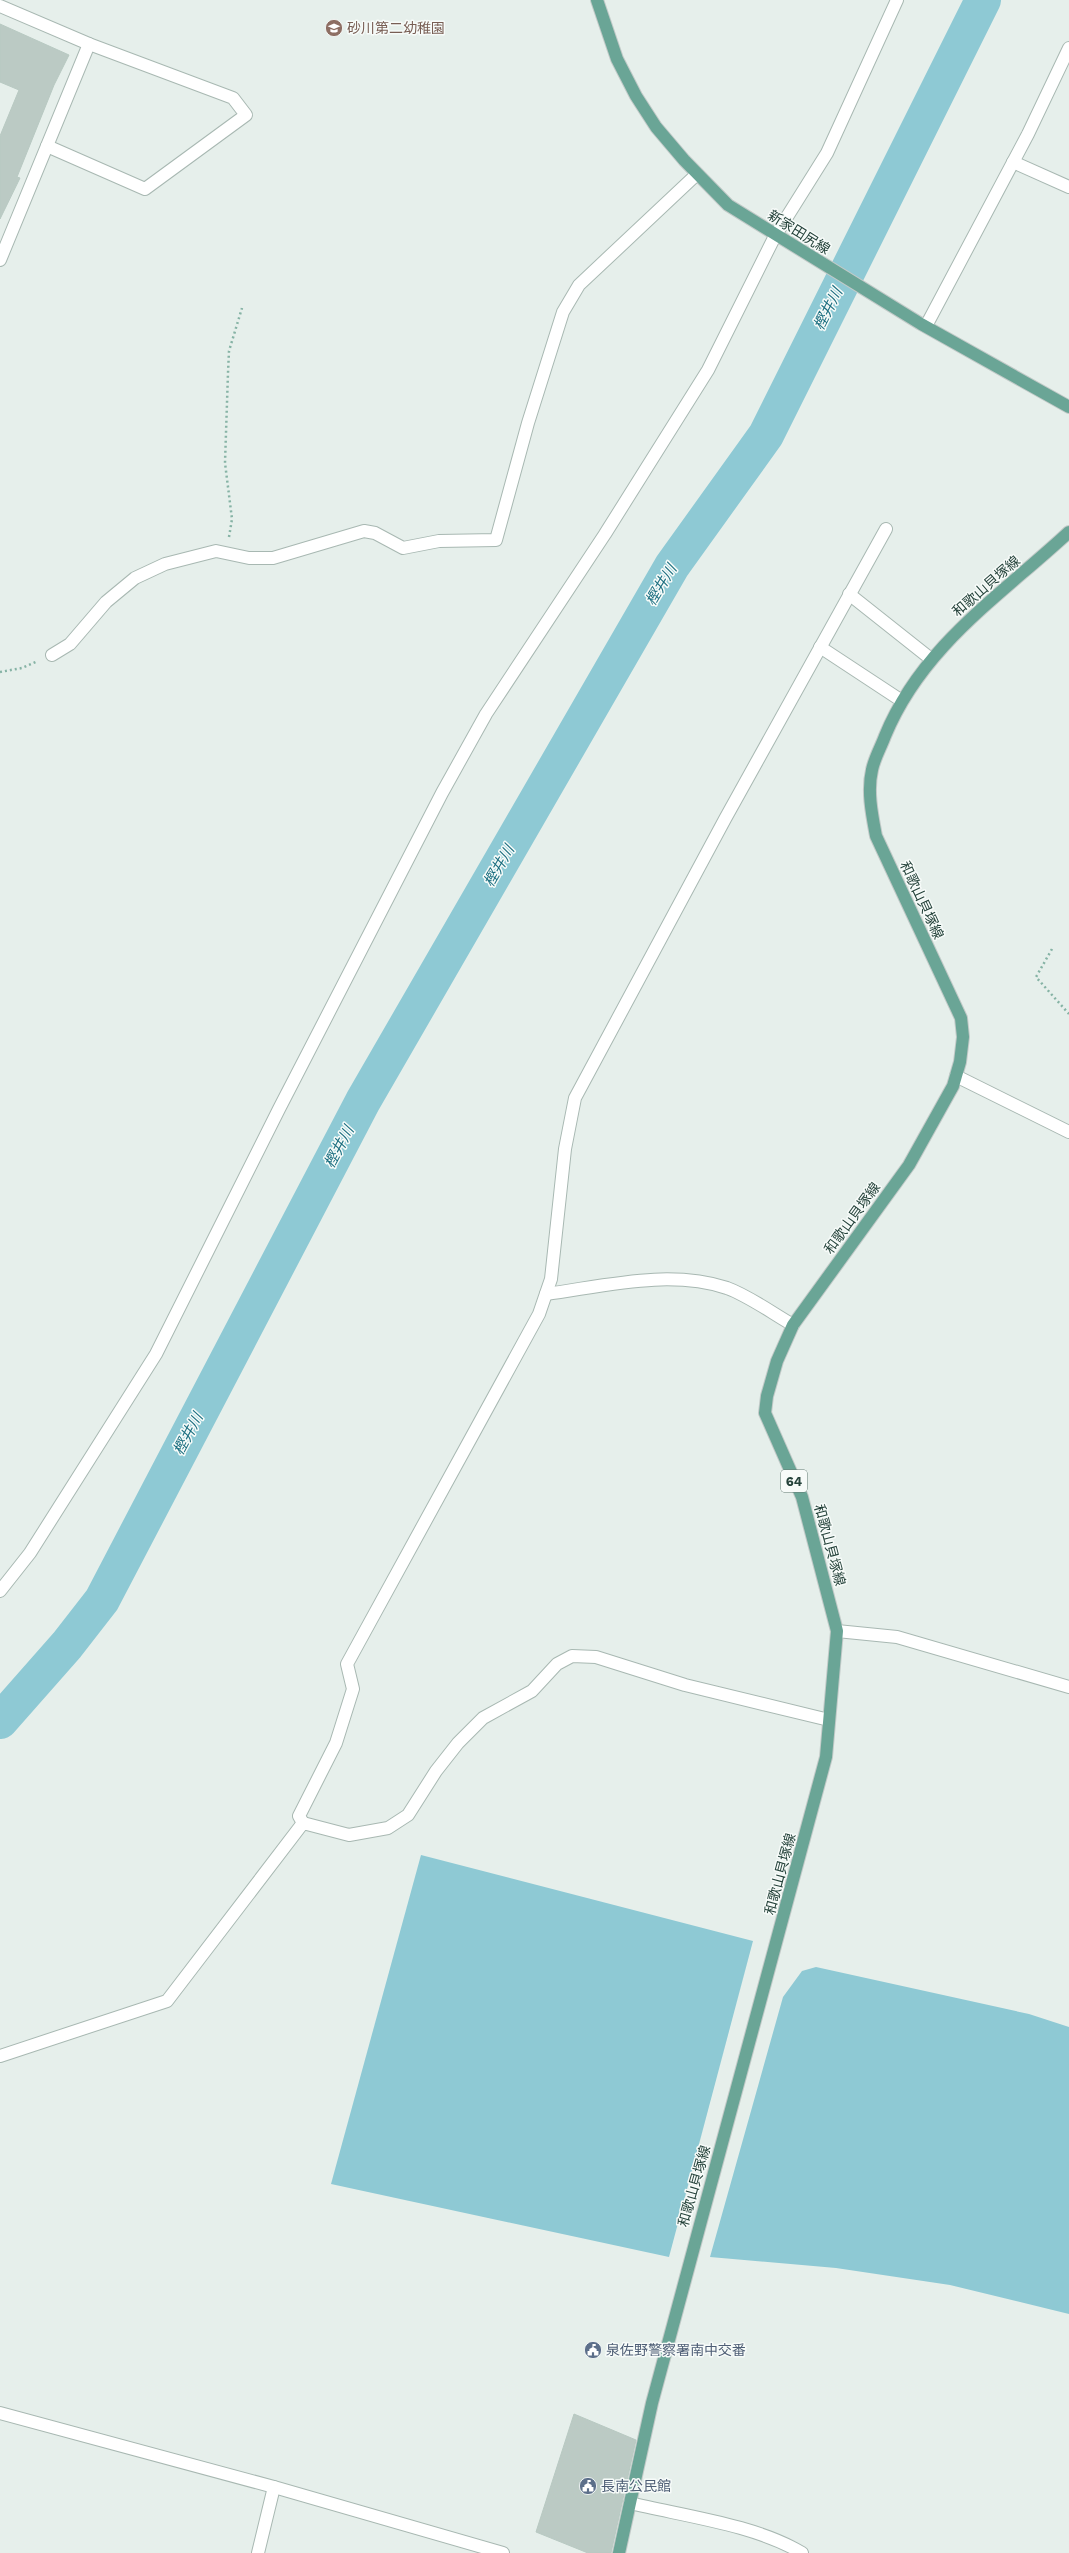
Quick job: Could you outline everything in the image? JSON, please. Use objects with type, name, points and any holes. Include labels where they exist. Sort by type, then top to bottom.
[{"type":"main road","name":"新家田尻線","points":[[597,0],[617,59],[636,96],[656,127],[697,174],[728,205],[923,325],[1069,407]]},
{"type":"main road","name":"和歌山貝塚線","points":[[619,2553],[652,2403],[680,2292],[826,1757],[837,1631],[802,1497],[765,1413],[777,1361],[793,1324],[909,1165],[953,1086],[963,1036],[961,1018],[876,836],[871,809],[872,770],[902,701],[931,659],[968,620],[1029,569],[1069,532]]},
{"type":"street","points":[[0,1591],[30,1553],[156,1354],[279,1109],[453,773],[486,714],[605,534],[708,370],[778,237],[827,153],[897,0]]},
{"type":"street","points":[[0,6],[89,44],[234,98],[246,115],[145,189],[47,146]]},
{"type":"street","points":[[0,260],[89,44]]},
{"type":"street","points":[[923,325],[1013,162],[1069,48]]},
{"type":"street","points":[[1013,162],[1069,187]]},
{"type":"street","points":[[52,655],[70,644],[106,602],[135,578],[165,564],[216,550],[249,558],[273,558],[364,531],[375,533],[403,548],[439,541],[496,540],[528,423],[563,312],[579,285],[697,174]]},
{"type":"street","points":[[829,1720],[685,1685],[596,1657],[572,1656],[556,1664],[532,1691],[483,1718],[458,1743],[441,1765],[408,1815],[388,1828],[349,1835],[303,1823],[299,1816],[336,1743],[353,1689],[347,1664],[521,1350],[539,1314],[551,1279],[565,1150],[575,1098],[886,528]]},
{"type":"street","points":[[850,594],[931,659]]},
{"type":"street","points":[[820,647],[902,701]]},
{"type":"street","points":[[956,1076],[1069,1132]]},
{"type":"street","points":[[546,1294],[661,1278],[695,1280],[728,1289],[793,1324]]},
{"type":"street","points":[[837,1631],[897,1637],[1069,1687]]},
{"type":"street","points":[[0,2056],[167,2001],[303,1823]]},
{"type":"street","points":[[0,2413],[274,2487],[503,2553]]},
{"type":"street","points":[[258,2553],[274,2487]]},
{"type":"street","points":[[630,2503],[759,2534],[786,2543],[802,2553]]},
{"type":"path","points":[[227,553],[232,519],[225,463],[229,351],[242,308]]},
{"type":"path","points":[[0,672],[22,668],[52,655]]},
{"type":"path","points":[[1052,949],[1036,977],[1069,1014]]},
{"type":"water","points":[[421,1855],[753,1941],[669,2257],[331,2184]]},
{"type":"water","points":[[816,1967],[1029,2014],[1069,2027],[1069,2314],[950,2285],[836,2268],[710,2257],[783,1997],[802,1971]]},
{"type":"building","points":[[0,24],[69,55],[54,85],[17,177],[20,178],[0,219],[0,136],[19,90],[0,82]]},
{"type":"building","name":"長南公民館","points":[[574,2414],[636,2440],[611,2553],[588,2553],[536,2532]]},
{"type":"waterway","name":"樫井川","points":[[0,1721],[67,1645],[102,1600],[363,1101],[672,566],[766,435],[983,0]]},
{"type":"place","name":"砂川第二幼稚園","points":[[334,28]]},
{"type":"place","name":"泉佐野警察署南中交番","points":[[593,2350]]},
{"type":"place","name":"長南公民館","points":[[588,2486]]}]
